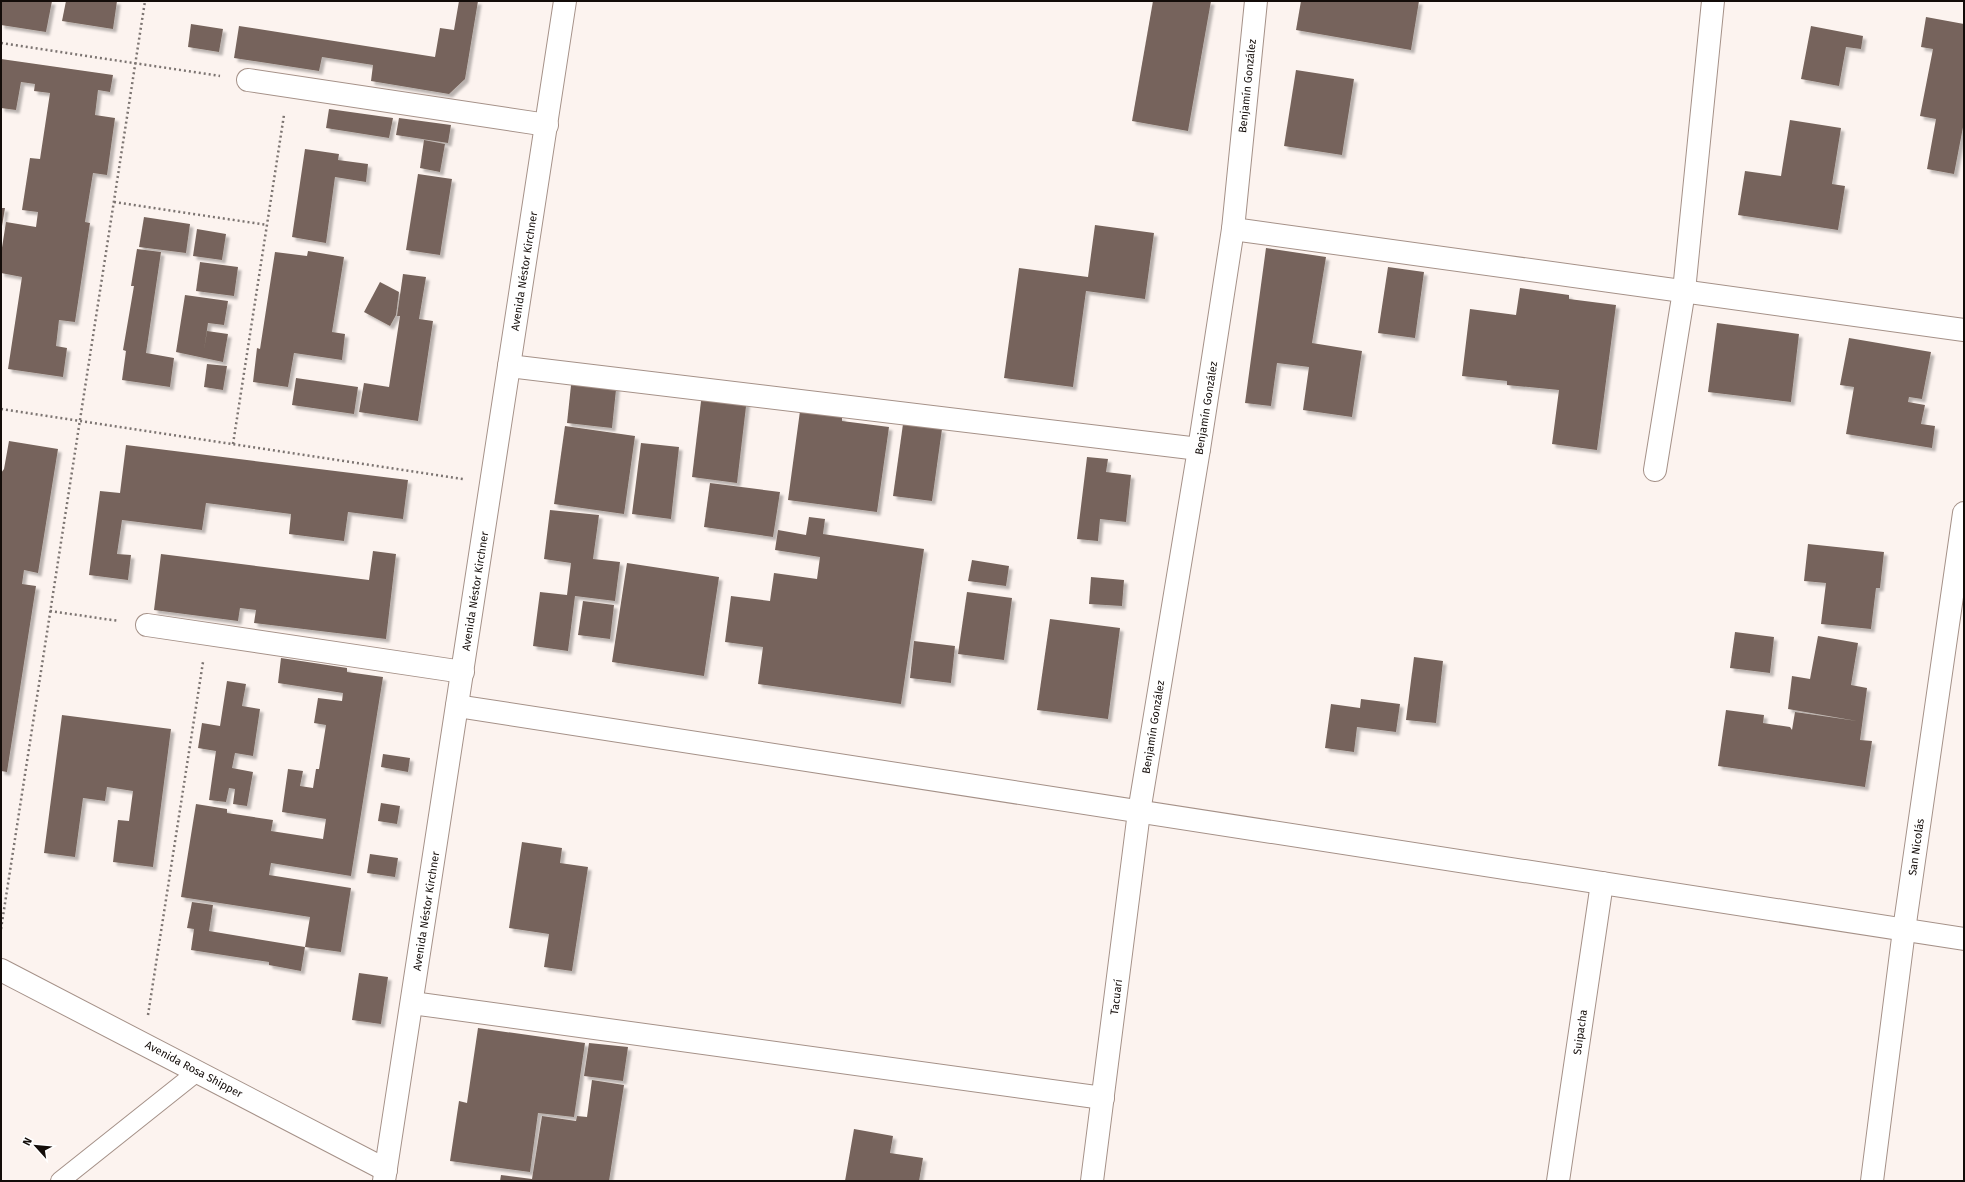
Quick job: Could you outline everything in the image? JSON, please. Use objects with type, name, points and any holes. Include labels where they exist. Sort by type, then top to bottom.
[{"type":"street","name":"Avenida Néstor Kirchner","points":[[385,1175],[565,1]]},
{"type":"street","name":"Benjamín González","points":[[1139,812],[1199,449],[1233,229],[1256,1]]},
{"type":"street","points":[[1655,470],[1684,291],[1713,1]]},
{"type":"street","points":[[248,80],[547,125]]},
{"type":"street","points":[[1233,229],[1964,330]]},
{"type":"street","points":[[509,366],[1199,449]]},
{"type":"street","name":"San Nicolás","points":[[1872,1181],[1904,930],[1964,513]]},
{"type":"street","points":[[147,625],[463,672]]},
{"type":"street","points":[[457,706],[1904,930],[1964,938]]},
{"type":"street","name":"Tacuarí","points":[[1092,1181],[1139,812]]},
{"type":"street","name":"Suipacha","points":[[1558,1181],[1602,883]]},
{"type":"street","name":"Avenida Rosa Shipper","points":[[1,970],[198,1072],[385,1175]]},
{"type":"street","points":[[412,1003],[1103,1098]]},
{"type":"lane","points":[[60,1181],[198,1072]]},
{"type":"path","points":[[1,929],[145,1]]},
{"type":"path","points":[[1,43],[248,80]]},
{"type":"path","points":[[233,444],[288,86]]},
{"type":"path","points":[[114,202],[266,225]]},
{"type":"path","points":[[1,410],[492,483]]},
{"type":"path","points":[[50,611],[147,625]]},
{"type":"path","points":[[143,1043],[207,634]]},
{"type":"building","points":[[1,1],[52,1],[46,32],[1,25]]},
{"type":"building","points":[[66,1],[117,1],[113,29],[62,21]]},
{"type":"building","points":[[459,1],[478,1],[465,79],[449,94],[371,81],[373,65],[322,57],[319,71],[234,58],[239,26],[435,57],[440,28],[454,30]]},
{"type":"building","points":[[1153,1],[1211,1],[1188,131],[1132,121]]},
{"type":"building","points":[[1301,1],[1419,1],[1411,50],[1296,30]]},
{"type":"building","points":[[1926,17],[1964,24],[1964,122],[1954,174],[1927,169],[1936,119],[1920,116],[1933,49],[1921,47]]},
{"type":"building","points":[[191,24],[223,29],[219,52],[188,47]]},
{"type":"building","points":[[1811,26],[1863,36],[1861,49],[1846,47],[1839,86],[1801,79]]},
{"type":"building","points":[[1,59],[113,75],[110,92],[98,90],[95,115],[115,118],[107,175],[93,173],[85,222],[90,223],[75,322],[59,320],[56,346],[67,348],[63,377],[8,369],[22,277],[1,273],[1,254],[6,222],[36,227],[38,212],[22,210],[30,158],[40,159],[50,93],[34,91],[35,84],[21,82],[16,110],[1,108]]},
{"type":"building","points":[[1296,70],[1354,79],[1342,155],[1284,146]]},
{"type":"building","points":[[329,109],[393,118],[389,138],[326,128]]},
{"type":"building","points":[[399,118],[451,125],[448,143],[396,135]]},
{"type":"building","points":[[1790,120],[1841,128],[1832,184],[1845,186],[1838,230],[1738,215],[1745,171],[1781,176]]},
{"type":"building","points":[[424,140],[445,144],[440,172],[420,168]]},
{"type":"building","points":[[305,149],[339,154],[338,160],[368,164],[366,182],[335,177],[326,243],[292,237]]},
{"type":"building","points":[[418,174],[452,179],[440,255],[406,250]]},
{"type":"building","points":[[1,208],[5,208],[2,226],[1,226]]},
{"type":"building","points":[[144,217],[190,224],[186,253],[139,247]]},
{"type":"building","points":[[1095,225],[1154,233],[1145,299],[1086,291],[1073,387],[1004,378],[1019,268],[1088,277]]},
{"type":"building","points":[[197,229],[226,234],[222,260],[193,256]]},
{"type":"building","points":[[1266,248],[1326,257],[1312,343],[1362,351],[1352,417],[1303,410],[1309,367],[1277,363],[1271,406],[1245,403]]},
{"type":"building","points":[[137,249],[161,252],[146,353],[174,358],[170,387],[122,380],[126,351],[123,350],[134,286],[131,286]]},
{"type":"building","points":[[308,251],[344,257],[332,332],[345,334],[342,360],[294,353],[288,387],[253,382],[257,348],[260,349],[275,252],[307,256]]},
{"type":"building","points":[[200,262],[238,267],[234,296],[196,291]]},
{"type":"building","points":[[1388,267],[1424,272],[1415,338],[1378,333]]},
{"type":"building","points":[[403,274],[426,277],[419,319],[433,321],[418,421],[359,412],[364,383],[389,387],[400,316],[397,316]]},
{"type":"building","points":[[380,282],[399,292],[396,315],[390,326],[364,312]]},
{"type":"building","points":[[1520,288],[1569,295],[1569,299],[1616,305],[1597,450],[1552,444],[1559,390],[1507,385],[1507,381],[1462,376],[1470,309],[1516,315]]},
{"type":"building","points":[[185,295],[228,301],[224,325],[208,323],[204,350],[207,331],[228,334],[223,362],[176,352]]},
{"type":"building","points":[[1717,323],[1799,334],[1791,402],[1708,392]]},
{"type":"building","points":[[1849,338],[1931,352],[1922,399],[1909,397],[1908,402],[1925,405],[1921,424],[1935,426],[1932,448],[1846,434],[1854,387],[1840,385]]},
{"type":"building","points":[[207,364],[227,366],[223,390],[204,387]]},
{"type":"building","points":[[572,376],[617,380],[612,428],[567,423]]},
{"type":"building","points":[[296,378],[358,387],[354,414],[292,405]]},
{"type":"building","points":[[702,393],[747,398],[737,483],[692,477]]},
{"type":"building","points":[[800,411],[842,417],[842,421],[889,427],[877,512],[788,500]]},
{"type":"building","points":[[903,424],[942,429],[932,501],[893,496]]},
{"type":"building","points":[[565,426],[635,436],[624,514],[554,504]]},
{"type":"building","points":[[9,441],[58,449],[38,573],[24,570],[22,584],[36,586],[7,772],[1,771],[1,473],[4,469]]},
{"type":"building","points":[[641,443],[679,447],[671,519],[632,514]]},
{"type":"building","points":[[126,445],[408,480],[403,519],[348,512],[344,541],[289,534],[291,514],[206,503],[202,530],[122,520],[117,554],[131,555],[128,580],[89,575],[100,491],[120,493]]},
{"type":"building","points":[[1087,457],[1108,459],[1106,472],[1131,475],[1126,522],[1100,519],[1098,541],[1077,539]]},
{"type":"building","points":[[710,483],[780,492],[773,537],[704,527]]},
{"type":"building","points":[[550,510],[599,515],[593,559],[620,562],[615,601],[575,596],[568,651],[533,646],[540,592],[567,595],[571,563],[544,559]]},
{"type":"building","points":[[809,517],[825,519],[823,534],[924,549],[901,704],[758,684],[763,647],[725,642],[731,596],[770,601],[774,573],[817,579],[820,557],[775,550],[778,530],[806,535]]},
{"type":"building","points":[[1808,544],[1884,552],[1880,588],[1876,588],[1871,629],[1821,624],[1826,583],[1804,581]]},
{"type":"building","points":[[373,551],[396,554],[386,639],[254,623],[256,610],[240,608],[238,621],[154,610],[161,554],[369,580]]},
{"type":"building","points":[[972,560],[1009,566],[1006,586],[968,581]]},
{"type":"building","points":[[627,563],[719,577],[704,676],[612,662]]},
{"type":"building","points":[[1091,577],[1124,580],[1122,606],[1089,604]]},
{"type":"building","points":[[967,592],[1012,598],[1004,660],[958,654]]},
{"type":"building","points":[[583,601],[614,605],[610,639],[578,635]]},
{"type":"building","points":[[1050,619],[1120,628],[1108,719],[1037,710]]},
{"type":"building","points":[[1735,632],[1774,637],[1770,673],[1730,668]]},
{"type":"building","points":[[1818,636],[1858,643],[1851,685],[1867,688],[1860,740],[1872,741],[1865,787],[1718,766],[1726,710],[1764,715],[1763,723],[1790,727],[1792,730],[1795,712],[1857,721],[1788,709],[1792,676],[1810,679]]},
{"type":"building","points":[[914,641],[955,646],[951,683],[910,678]]},
{"type":"building","points":[[1414,657],[1443,661],[1436,723],[1406,720]]},
{"type":"building","points":[[281,658],[347,668],[347,672],[383,677],[351,876],[271,863],[269,875],[351,888],[341,952],[305,947],[310,917],[181,897],[196,804],[227,809],[227,813],[273,820],[271,831],[323,839],[326,819],[282,812],[288,769],[303,771],[300,786],[313,788],[316,769],[319,769],[326,725],[314,723],[318,698],[342,701],[343,693],[278,683]]},
{"type":"building","points":[[227,681],[246,684],[242,706],[260,709],[253,756],[235,753],[232,768],[253,772],[247,806],[233,804],[235,789],[229,788],[226,802],[209,800],[216,751],[198,748],[202,723],[220,726]]},
{"type":"building","points":[[1361,699],[1400,704],[1396,732],[1357,727],[1354,752],[1325,748],[1331,704],[1360,708]]},
{"type":"building","points":[[62,715],[171,729],[153,867],[113,862],[118,820],[129,821],[133,791],[107,787],[105,801],[83,798],[75,857],[44,853]]},
{"type":"building","points":[[383,754],[410,758],[408,772],[381,767]]},
{"type":"building","points":[[381,803],[400,806],[397,824],[378,821]]},
{"type":"building","points":[[522,842],[562,848],[560,863],[588,867],[572,971],[544,967],[549,934],[509,928]]},
{"type":"building","points":[[370,854],[398,858],[395,877],[367,873]]},
{"type":"building","points":[[192,902],[213,905],[209,931],[305,947],[301,971],[269,965],[269,962],[191,950],[194,929],[187,928]]},
{"type":"building","points":[[359,973],[388,977],[381,1024],[352,1020]]},
{"type":"building","points":[[478,1028],[585,1043],[574,1117],[538,1113],[530,1172],[450,1161],[459,1101],[467,1103]]},
{"type":"building","points":[[589,1043],[628,1047],[623,1081],[584,1076]]},
{"type":"building","points":[[592,1080],[624,1085],[609,1181],[500,1181],[501,1175],[532,1179],[542,1116],[576,1121],[577,1116],[587,1117]]},
{"type":"building","points":[[854,1129],[893,1136],[890,1153],[923,1158],[919,1181],[845,1181]]}]
